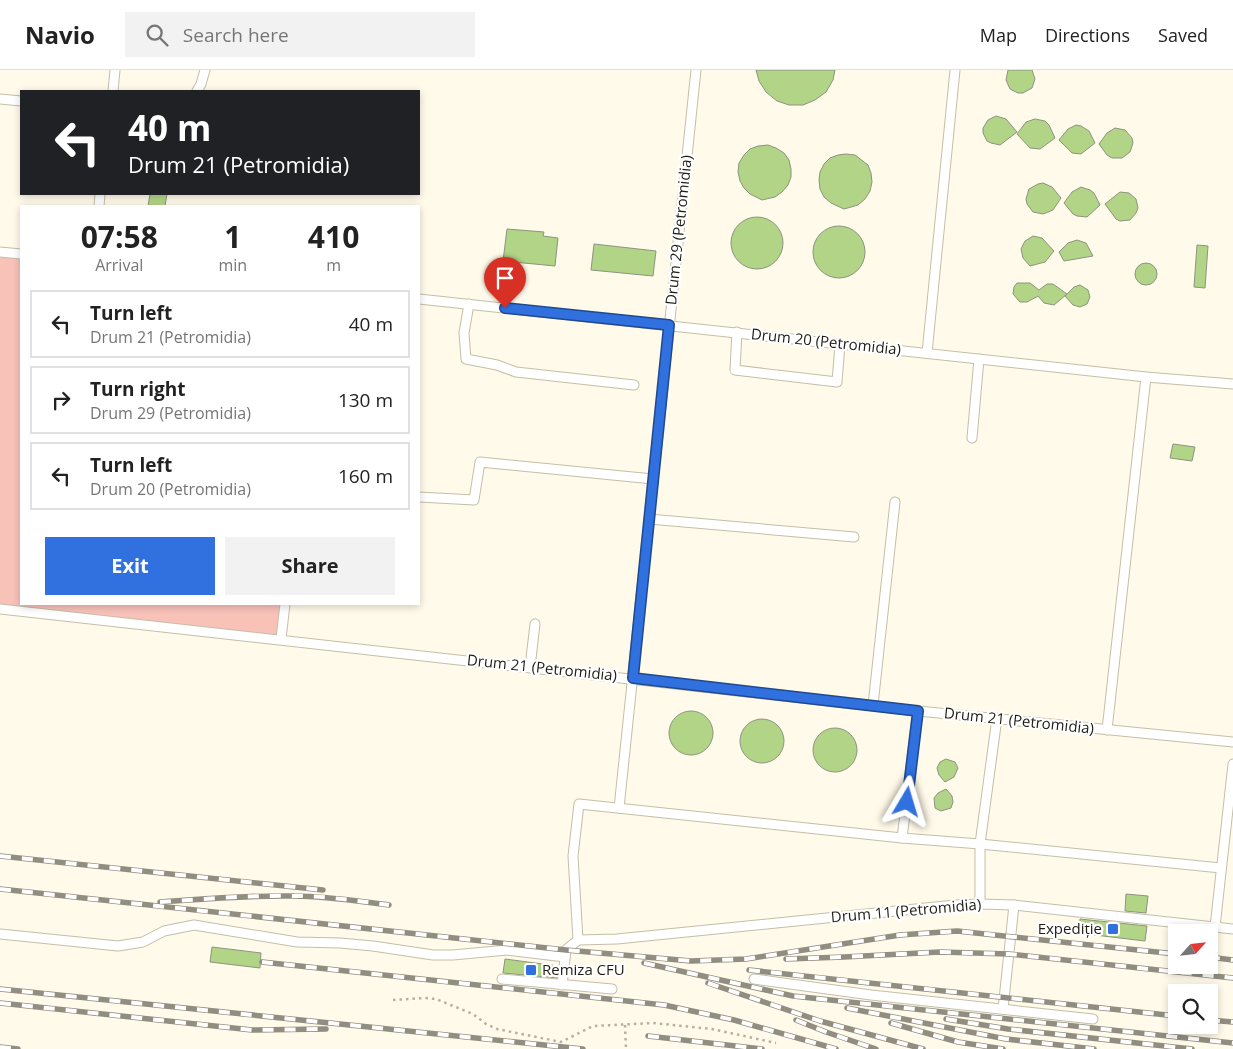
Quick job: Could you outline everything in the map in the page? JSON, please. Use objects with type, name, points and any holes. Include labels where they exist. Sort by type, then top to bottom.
[{"type":"lane","points":[[112,90],[115,70]]},
{"type":"lane","points":[[198,90],[205,70]]},
{"type":"lane","name":"Drum 29 (Petromidia)","points":[[619,808],[696,70]]},
{"type":"lane","points":[[927,353],[955,70]]},
{"type":"lane","points":[[0,99],[20,101]]},
{"type":"lane","points":[[0,252],[20,254]]},
{"type":"lane","name":"Drum 20 (Petromidia)","points":[[420,299],[1146,377],[1233,384]]},
{"type":"lane","points":[[468,304],[464,333],[466,359],[497,365],[516,372],[634,385]]},
{"type":"lane","points":[[737,332],[735,370],[837,382],[840,344]]},
{"type":"lane","points":[[972,438],[978,359]]},
{"type":"lane","points":[[1107,730],[1146,377]]},
{"type":"lane","points":[[420,497],[474,500],[480,462],[653,479]]},
{"type":"lane","points":[[873,705],[895,502]]},
{"type":"lane","points":[[649,519],[854,537]]},
{"type":"lane","points":[[281,639],[284,605]]},
{"type":"lane","name":"Drum 21 (Petromidia)","points":[[0,609],[918,711],[1233,742]]},
{"type":"lane","points":[[530,667],[535,624]]},
{"type":"lane","points":[[902,838],[918,711]]},
{"type":"lane","points":[[980,904],[980,844],[996,718]]},
{"type":"lane","points":[[1215,924],[1233,764]]},
{"type":"lane","points":[[562,985],[566,950],[578,940],[573,856],[580,804],[902,838],[1221,868]]},
{"type":"lane","name":"Drum 11 (Petromidia)","points":[[578,940],[617,939],[980,904],[1014,905],[1188,924]]},
{"type":"lane","points":[[1004,1009],[1014,905]]},
{"type":"lane","points":[[0,934],[118,946],[143,942],[164,931],[194,925],[297,942],[373,946],[433,955],[506,950],[565,957]]},
{"type":"lane","name":"Drum 11 (Petromidia)","points":[[1218,927],[1233,929]]},
{"type":"lane","points":[[502,979],[612,989]]},
{"type":"lane","points":[[754,979],[871,995],[1093,1019]]},
{"type":"path","points":[[393,1000],[436,999],[473,1014],[486,1024],[497,1029],[562,1042],[593,1026],[653,1022],[712,1029],[776,1043]]},
{"type":"path","points":[[625,1025],[626,1049]]},
{"type":"shaded area","points":[[0,253],[20,256],[20,605],[285,605],[281,639],[0,609]]},
{"type":"building","points":[[756,70],[835,70],[833,80],[826,92],[815,100],[803,105],[789,105],[777,101],[766,92],[759,81]]},
{"type":"building","points":[[1008,70],[1032,70],[1035,79],[1032,88],[1023,93],[1010,89],[1006,80]]},
{"type":"building","points":[[996,116],[1006,119],[1017,132],[1000,145],[987,141],[983,133],[983,128],[988,120]]},
{"type":"building","points":[[1035,119],[1045,121],[1055,138],[1040,149],[1030,148],[1017,134],[1026,122]]},
{"type":"building","points":[[1076,125],[1089,131],[1095,143],[1081,154],[1072,153],[1059,140],[1068,129]]},
{"type":"building","points":[[1115,128],[1125,130],[1132,138],[1133,143],[1130,152],[1122,158],[1112,158],[1107,155],[1099,144],[1107,133]]},
{"type":"building","points":[[768,145],[784,153],[789,160],[791,177],[788,185],[782,192],[775,197],[762,200],[750,194],[744,188],[738,172],[739,163],[750,149]]},
{"type":"building","points":[[846,154],[855,155],[868,165],[872,182],[870,191],[865,199],[858,205],[844,209],[831,203],[824,197],[820,189],[819,180],[824,164],[830,158]]},
{"type":"building","points":[[1043,183],[1052,187],[1061,198],[1053,210],[1043,214],[1033,212],[1026,199],[1029,189]]},
{"type":"building","points":[[1081,187],[1094,193],[1100,205],[1087,217],[1073,214],[1064,203],[1072,192]]},
{"type":"building","points":[[1120,192],[1129,193],[1136,199],[1138,208],[1130,220],[1120,221],[1116,219],[1105,204]]},
{"type":"building","points":[[150,195],[167,195],[165,205],[148,205]]},
{"type":"building","points":[[757,217],[771,221],[779,229],[783,243],[779,257],[771,265],[757,269],[743,265],[735,257],[731,243],[735,229],[743,221]]},
{"type":"building","points":[[834,226],[844,226],[853,230],[861,238],[865,252],[861,266],[853,274],[844,278],[834,278],[825,274],[817,266],[813,257],[813,247],[817,238],[825,230]]},
{"type":"building","points":[[507,229],[544,232],[543,236],[558,238],[555,266],[503,261]]},
{"type":"building","points":[[1033,236],[1042,238],[1054,251],[1045,262],[1030,266],[1023,258],[1021,249],[1025,241]]},
{"type":"building","points":[[1077,240],[1086,243],[1093,256],[1064,261],[1059,252],[1068,243]]},
{"type":"building","points":[[594,244],[656,251],[653,276],[591,270]]},
{"type":"building","points":[[1197,245],[1208,246],[1205,288],[1194,287]]},
{"type":"building","points":[[1146,263],[1154,266],[1157,274],[1154,282],[1146,285],[1138,282],[1135,274],[1138,266]]},
{"type":"building","points":[[1017,283],[1030,283],[1039,290],[1047,284],[1053,284],[1067,294],[1054,305],[1044,303],[1038,296],[1027,302],[1020,302],[1013,294]]},
{"type":"building","points":[[1080,285],[1088,290],[1090,297],[1087,304],[1080,307],[1073,305],[1065,296],[1074,287]]},
{"type":"building","points":[[1173,444],[1195,447],[1192,461],[1170,458]]},
{"type":"building","points":[[691,711],[703,715],[709,721],[713,733],[709,745],[703,751],[691,755],[679,751],[673,745],[669,733],[673,721],[679,715]]},
{"type":"building","points":[[766,719],[778,725],[783,733],[783,749],[778,757],[770,762],[758,763],[746,757],[741,749],[740,737],[746,725],[754,720]]},
{"type":"building","points":[[839,728],[851,734],[856,741],[856,759],[851,766],[844,771],[831,772],[823,769],[816,762],[813,746],[816,738],[823,731]]},
{"type":"building","points":[[946,759],[955,762],[958,768],[954,777],[945,782],[939,775],[937,768],[940,762]]},
{"type":"building","points":[[946,789],[952,796],[953,802],[951,808],[941,811],[935,808],[934,798],[938,793]]},
{"type":"building","points":[[1126,894],[1148,896],[1146,913],[1125,911]]},
{"type":"building","name":"Expediție","points":[[1080,919],[1147,926],[1145,941],[1078,933]]},
{"type":"building","points":[[212,947],[261,953],[260,968],[210,962]]},
{"type":"building","name":"Remiza CFU","points":[[505,959],[558,966],[557,978],[503,973]]},
{"type":"railway","points":[[0,856],[323,890]]},
{"type":"railway","points":[[0,889],[566,950],[691,961],[746,959],[900,935],[957,931],[1168,953]]},
{"type":"railway","points":[[160,902],[243,897],[306,896],[389,905]]},
{"type":"railway","points":[[786,959],[940,952],[1009,954],[1233,978]]},
{"type":"railway","points":[[1218,958],[1233,960]]},
{"type":"railway","points":[[262,962],[664,1005],[734,1020],[836,1049]]},
{"type":"railway","points":[[644,963],[793,996],[1233,1043]]},
{"type":"railway","points":[[749,970],[1168,1015]]},
{"type":"railway","points":[[708,983],[820,1021],[923,1049]]},
{"type":"railway","points":[[0,989],[583,1049]]},
{"type":"railway","points":[[0,1003],[252,1030],[326,1029]]},
{"type":"railway","points":[[847,1008],[1006,1039],[1094,1049]]},
{"type":"railway","points":[[946,1019],[1008,1029],[1192,1049]]},
{"type":"railway","points":[[796,1020],[876,1049]]},
{"type":"railway","points":[[1218,1021],[1233,1022]]},
{"type":"railway","points":[[891,1023],[958,1042],[1003,1049]]},
{"type":"railway","points":[[648,1036],[762,1049]]},
{"type":"railway","points":[[0,1047],[18,1049]]},
{"type":"place","name":"Expediție","points":[[1113,929]]},
{"type":"place","name":"Remiza CFU","points":[[531,970]]},
{"type":"route","points":[[505,308],[669,325],[633,678],[918,711],[907,802]]}]
